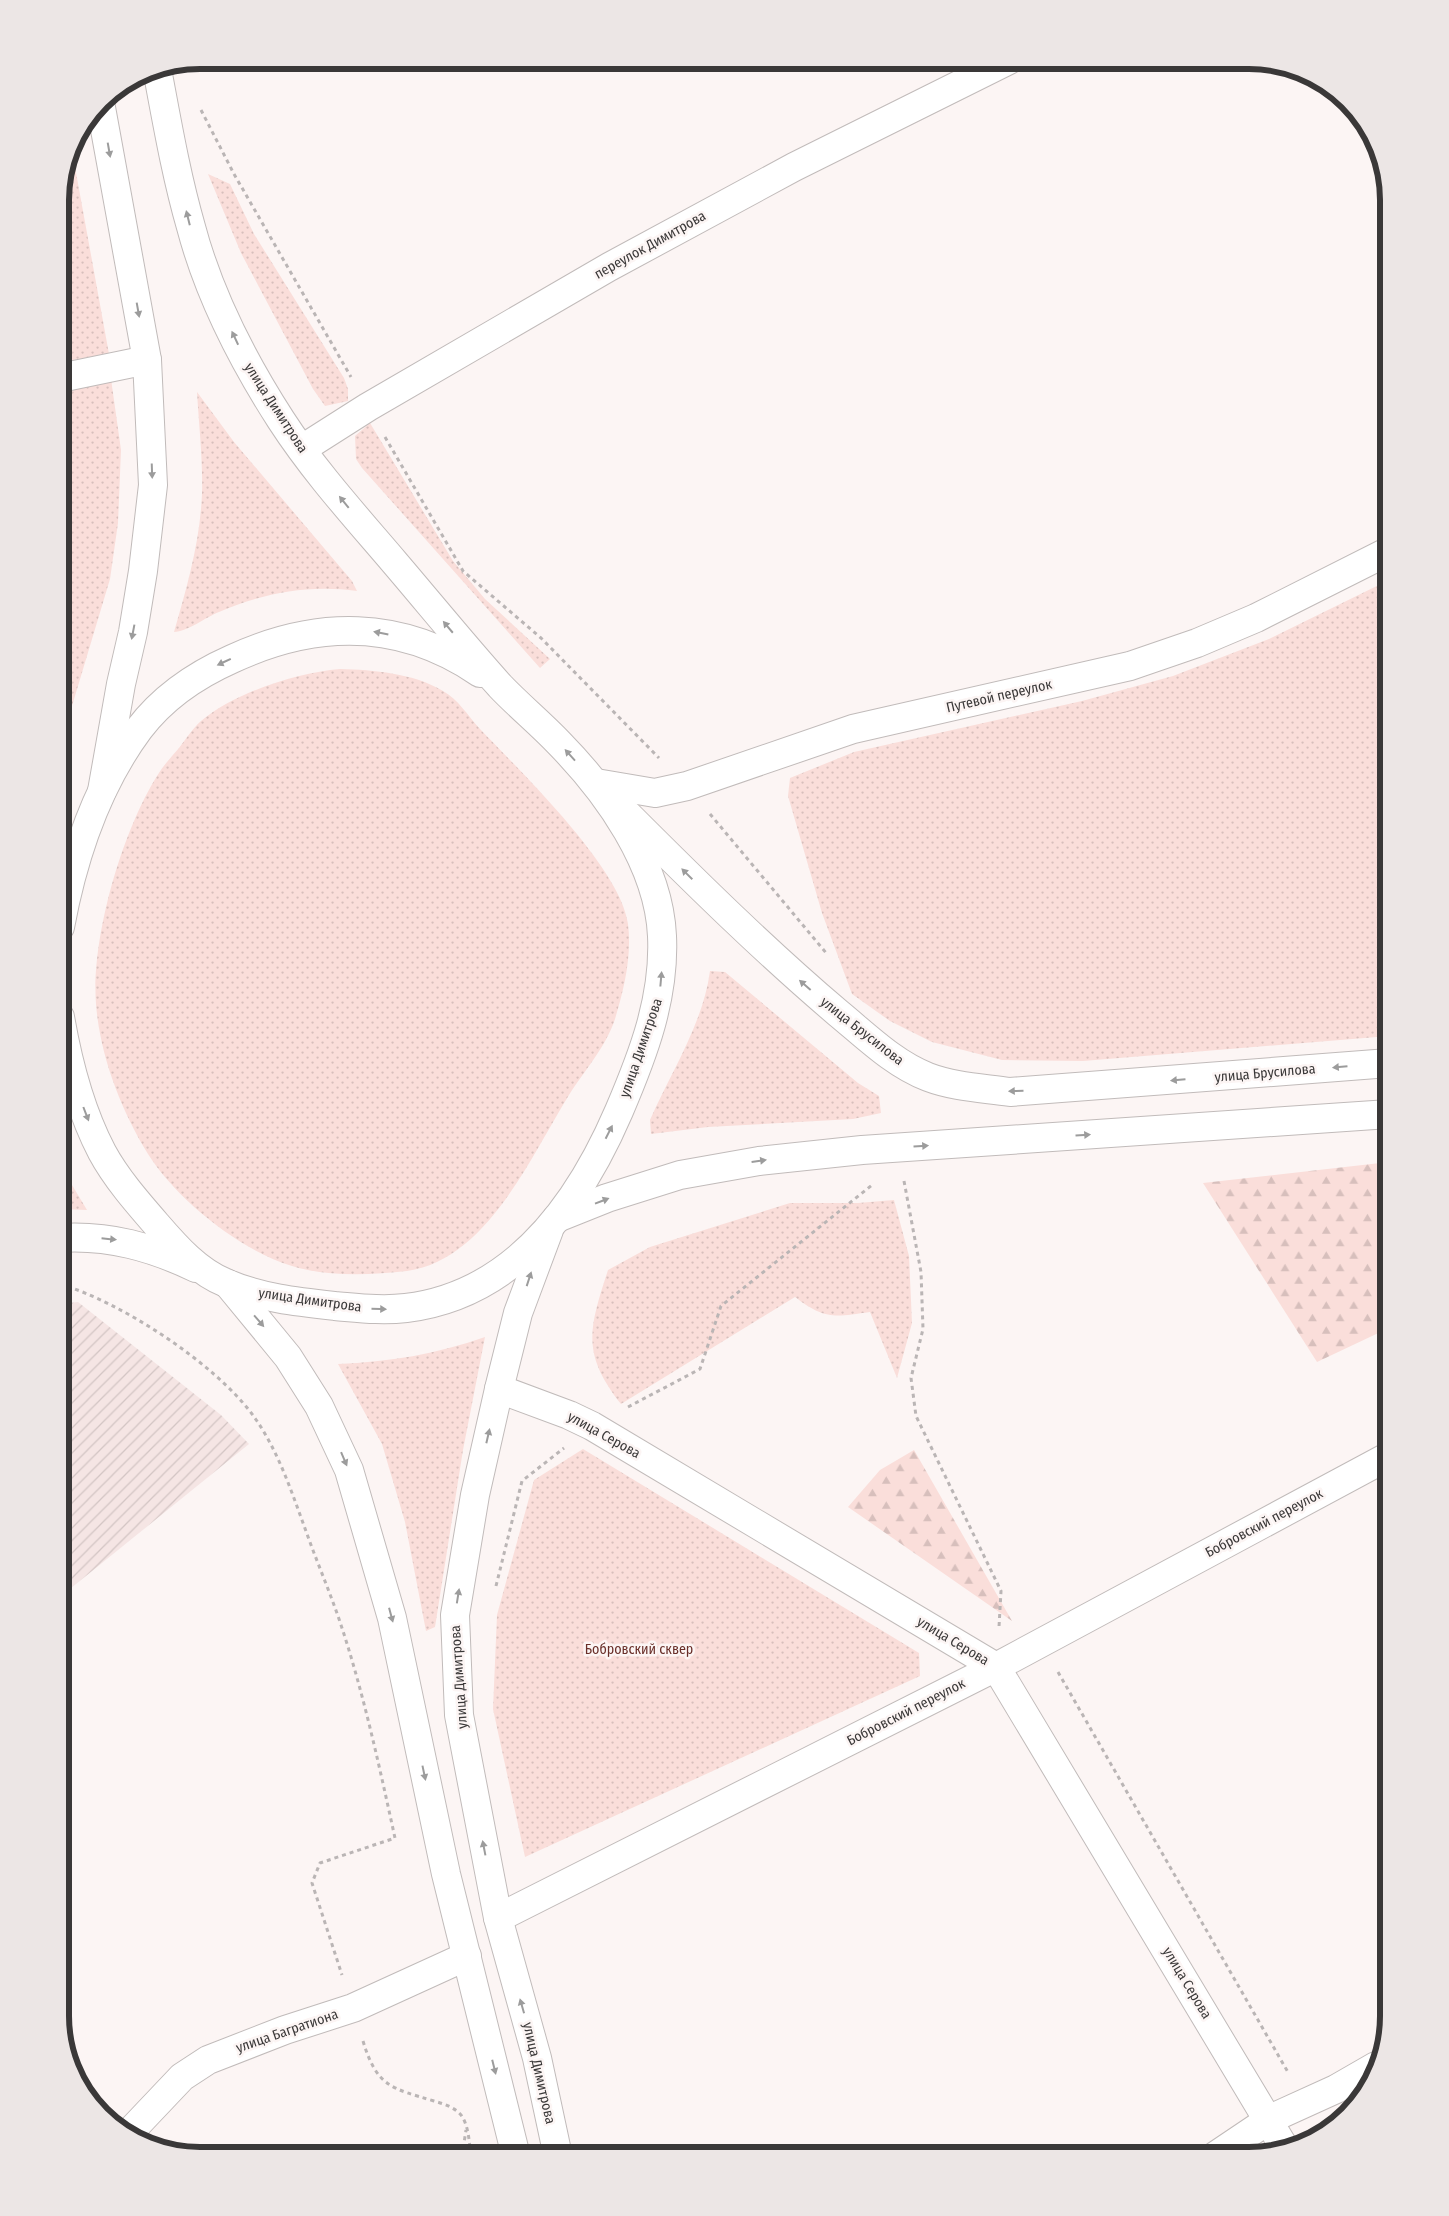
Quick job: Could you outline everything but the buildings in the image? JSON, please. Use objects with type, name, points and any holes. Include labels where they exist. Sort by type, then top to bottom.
[{"type":"main road","name":"переулок Димитрова","points":[[302,450],[368,407],[651,244],[794,167],[991,69]]},
{"type":"main road","name":"улица Димитрова","points":[[159,76],[181,188],[203,264],[248,365],[302,450],[363,526],[503,690],[557,741],[596,783],[644,863],[655,893],[662,928],[662,974],[656,1010],[629,1087],[596,1158],[553,1224],[521,1305],[499,1389],[475,1495],[455,1615],[459,1715],[498,1918],[537,2058],[556,2147]]},
{"type":"main road","name":"улица Димитрова","points":[[102,112],[147,360],[152,495],[143,572],[133,632],[121,684],[102,791]]},
{"type":"main road","points":[[69,376],[147,360]]},
{"type":"main road","name":"Путевой переулок","points":[[596,783],[655,793],[687,786],[853,729],[1130,666],[1197,644],[1317,589],[1380,556]]},
{"type":"main road","name":"улица Димитрова","points":[[69,890],[80,845],[102,791],[139,729],[158,706],[182,686],[209,669],[260,646],[300,634],[344,629],[378,632],[406,640],[467,664],[503,690]]},
{"type":"main road","name":"улица Брусилова","points":[[596,783],[710,896],[801,982],[896,1060],[928,1077],[964,1086],[1010,1092],[1380,1064]]},
{"type":"main road","points":[[69,866],[80,845]]},
{"type":"main road","name":"улица Димитрова","points":[[69,1057],[74,1080],[103,1154],[133,1196],[167,1237],[219,1280],[288,1357],[319,1406],[349,1470],[392,1618],[446,1874],[514,2147]]},
{"type":"main road","points":[[553,1224],[607,1198],[680,1175],[760,1161],[872,1149],[1380,1115]]},
{"type":"main road","name":"улица Димитрова","points":[[219,1280],[263,1295],[299,1302],[379,1310],[410,1308],[439,1301],[489,1280],[512,1265],[553,1224]]},
{"type":"main road","points":[[69,1238],[115,1240],[139,1245],[164,1253],[219,1280]]},
{"type":"main road","name":"улица Серова","points":[[499,1389],[569,1415],[592,1426],[996,1667],[1270,2119],[1282,2143]]},
{"type":"main road","name":"Бобровский переулок","points":[[498,1918],[996,1667],[1380,1461]]},
{"type":"main road","name":"улица Багратиона","points":[[133,2129],[182,2077],[208,2060],[285,2030],[353,2008],[467,1956]]},
{"type":"main road","points":[[1229,2147],[1270,2119],[1306,2103],[1368,2070]]},
{"type":"path","points":[[199,106],[234,174],[463,571],[541,638],[687,786],[827,954]]},
{"type":"path","points":[[903,1180],[921,1272],[923,1329],[911,1378],[916,1416],[1001,1591],[996,1667]]},
{"type":"path","points":[[495,1591],[522,1481],[592,1426],[700,1369],[721,1306],[869,1186]]},
{"type":"path","points":[[69,1286],[82,1290],[166,1337],[212,1372],[252,1414],[277,1456],[339,1619],[376,1748],[395,1838]]},
{"type":"path","points":[[1041,1643],[1306,2103]]},
{"type":"path","points":[[464,2147],[467,2126],[470,2147]]},
{"type":"shaded area","points":[[78,1302],[221,1415],[249,1444],[69,1590],[69,1303]]},
{"type":"green space","points":[[74,163],[109,354],[69,361],[69,191]]},
{"type":"green space","points":[[208,174],[230,184],[254,234],[344,378],[348,389],[348,401],[325,406],[313,389],[241,253]]},
{"type":"green space","points":[[111,379],[121,450],[118,523],[110,579],[69,716],[69,386]]},
{"type":"green space","points":[[197,392],[234,442],[352,581],[357,591],[321,589],[269,595],[236,605],[214,614],[185,630],[174,632],[192,564],[201,512],[202,468]]},
{"type":"green space","points":[[370,423],[453,561],[485,599],[550,659],[540,668],[362,468],[356,459],[355,436]]},
{"type":"green space","points":[[1380,584],[1380,1037],[1083,1061],[1002,1060],[932,1042],[890,1021],[852,994],[822,913],[788,796],[790,778],[854,752],[1082,701],[1173,676],[1269,639]]},
{"type":"green space","points":[[340,669],[366,670],[406,676],[431,685],[453,698],[480,729],[543,794],[589,849],[608,876],[621,901],[628,924],[629,948],[626,972],[611,1029],[569,1095],[522,1175],[504,1202],[483,1227],[461,1247],[435,1263],[407,1271],[364,1274],[306,1270],[272,1259],[231,1236],[211,1221],[192,1205],[160,1171],[138,1137],[113,1082],[98,1024],[96,978],[98,948],[104,918],[121,855],[144,799],[157,776],[198,724],[231,701],[286,680]]},
{"type":"green space","points":[[710,971],[725,972],[858,1083],[879,1096],[881,1113],[853,1119],[708,1127],[651,1134],[650,1120],[701,1010]]},
{"type":"green space","points":[[1380,1163],[1380,1332],[1317,1362],[1203,1183]]},
{"type":"green space","points":[[69,1180],[87,1210],[69,1209]]},
{"type":"green space","points":[[894,1200],[909,1256],[912,1323],[897,1378],[870,1312],[838,1316],[830,1315],[814,1310],[795,1297],[621,1404],[608,1386],[599,1370],[592,1340],[596,1309],[608,1270],[650,1247],[790,1203],[858,1203]]},
{"type":"green space","points":[[485,1337],[463,1450],[435,1627],[426,1631],[405,1522],[382,1444],[338,1364],[413,1356]]},
{"type":"green space","name":"Бобровский сквер","points":[[583,1449],[919,1653],[920,1676],[525,1857],[493,1709],[497,1615],[534,1480]]},
{"type":"green space","points":[[914,1450],[1012,1621],[848,1507],[880,1470]]}]
